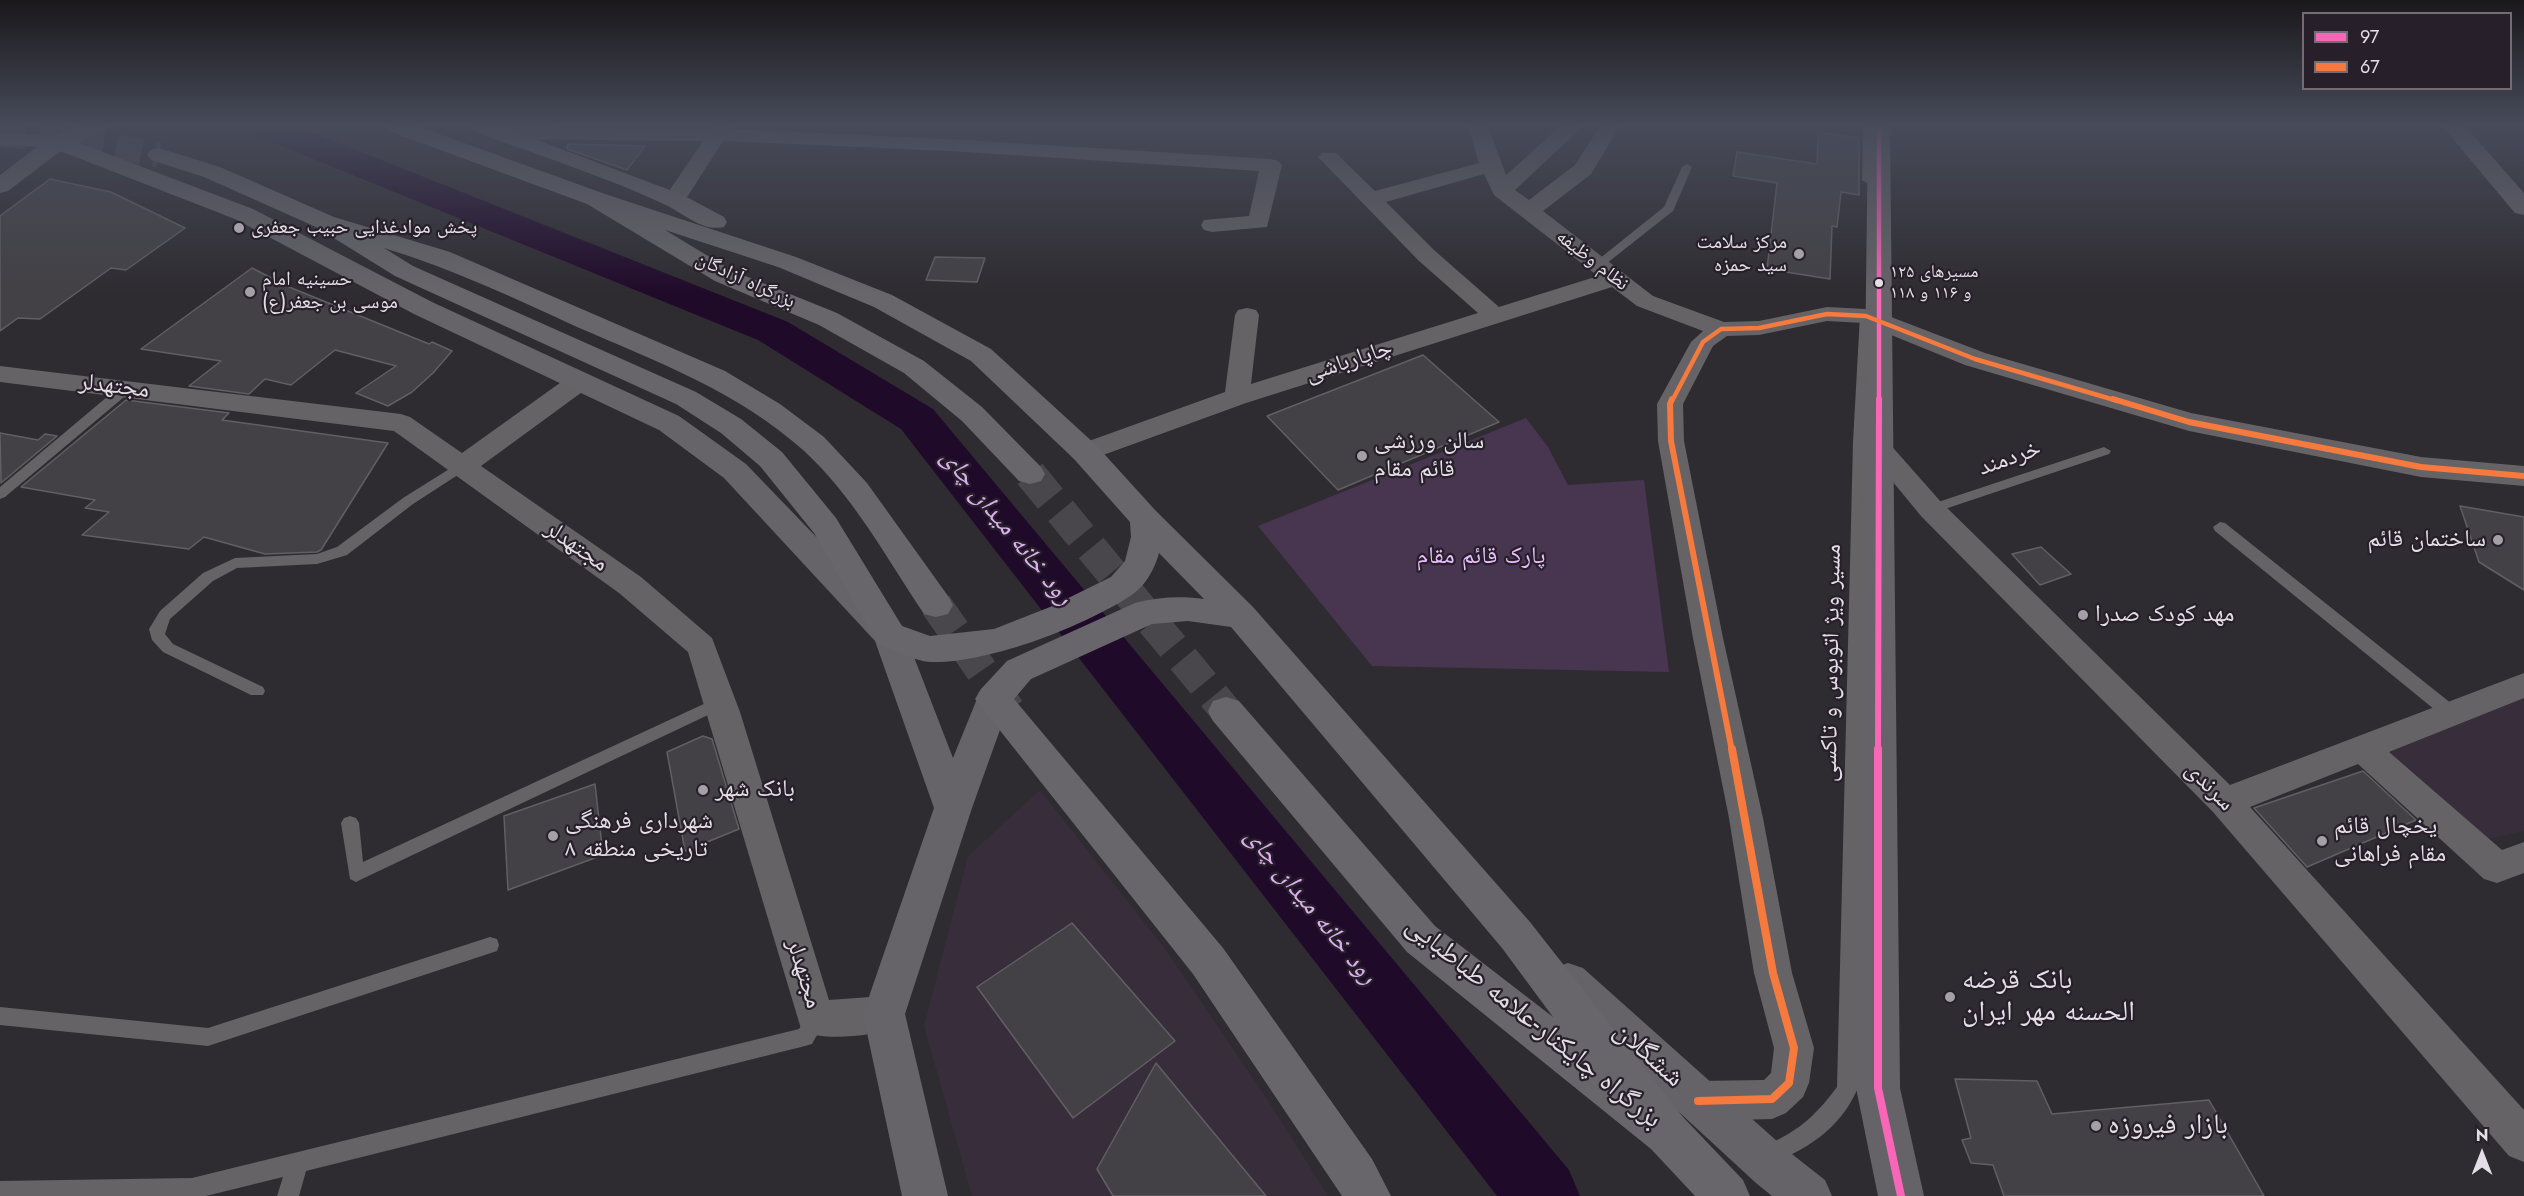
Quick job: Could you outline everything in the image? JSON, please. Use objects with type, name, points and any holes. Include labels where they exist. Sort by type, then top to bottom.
[{"type":"highway","points":[[234,182],[324,222],[441,257],[715,377],[770,411],[814,444],[856,490],[936,605]]},
{"type":"highway","name":"بزرگراه آزادگان","points":[[550,182],[597,199],[724,276],[828,319],[914,367],[972,414],[1030,474]]},
{"type":"highway","points":[[627,182],[674,200],[787,262]]},
{"type":"highway","points":[[597,199],[787,262],[882,301],[981,355],[1085,452],[1145,519],[1241,616],[1516,935],[1667,1133]]},
{"type":"highway","points":[[324,222],[404,271],[686,398],[731,426],[771,459],[825,526],[890,635],[929,649],[997,641],[1062,616],[1123,585],[1140,565],[1147,537],[1145,519]]},
{"type":"highway","points":[[1241,616],[1188,609],[1147,612],[1019,670],[993,699],[1208,962],[1356,1175],[1368,1196]]},
{"type":"highway","name":"بزرگراه چایکنار-علامه طباطبایی","points":[[1226,711],[1421,939],[1667,1133],[1727,1196]]},
{"type":"main road","points":[[164,182],[244,214],[423,308],[669,423],[735,471],[890,635],[953,808]]},
{"type":"main road","points":[[1877,182],[1872,318],[1878,448],[1878,1088],[1901,1196]]},
{"type":"main road","points":[[2501,182],[2524,208]]},
{"type":"main road","points":[[925,1196],[884,1014],[953,808],[993,699]]},
{"type":"main road","name":"ششگلان","points":[[1516,935],[1698,1101],[1809,1196]]},
{"type":"street","points":[[674,200],[686,182]]},
{"type":"street","points":[[1212,225],[1260,222],[1268,182]]},
{"type":"street","points":[[1354,182],[1426,255],[1494,315]]},
{"type":"street","points":[[1371,199],[1433,182]]},
{"type":"street","name":"نظام وظیفه","points":[[1498,182],[1502,190],[1645,302],[1721,330]]},
{"type":"street","points":[[1502,190],[1511,182]]},
{"type":"street","points":[[1528,211],[1566,182]]},
{"type":"street","name":"چاپارباشی","points":[[1085,452],[1237,398],[1494,315],[1606,271]]},
{"type":"street","points":[[1698,1101],[1772,1099],[1789,1083],[1794,1048],[1773,973],[1671,441],[1670,405],[1703,342],[1721,330],[1759,328],[1827,314],[1872,318],[1975,359],[2189,422],[2421,467],[2524,476]]},
{"type":"street","points":[[1237,398],[1247,315]]},
{"type":"street","name":"مجتهدلر","points":[[0,374],[401,423],[630,585],[701,646],[721,702],[816,1019],[884,1014]]},
{"type":"street","points":[[462,466],[580,381]]},
{"type":"street","name":"سرندی","points":[[1878,448],[1931,509],[2226,802],[2524,1141]]},
{"type":"street","points":[[2226,802],[2524,684]]},
{"type":"street","points":[[2363,748],[2497,868],[2524,857]]},
{"type":"lane","points":[[1606,271],[1669,209],[1681,182]]},
{"type":"lane","name":"مسیر ویژ اتوبوس و تاکسی","points":[[1761,1157],[1797,1144],[1819,1128],[1847,1090],[1860,442],[1872,318],[1869,182]]},
{"type":"lane","points":[[0,494],[125,389]]},
{"type":"lane","name":"خردمند","points":[[1931,509],[2104,451]]},
{"type":"lane","points":[[257,691],[168,648],[157,636],[157,629],[165,615],[208,577],[235,563],[317,559],[342,551],[408,501],[462,466]]},
{"type":"lane","points":[[2220,527],[2451,713]]},
{"type":"lane","points":[[350,823],[356,874],[721,702]]},
{"type":"lane","points":[[0,1016],[208,1037],[490,945]]},
{"type":"lane","points":[[0,1192],[192,1189],[805,1037],[816,1019]]},
{"type":"lane","points":[[288,1196],[297,1163]]},
{"type":"shaded area","points":[[2524,695],[2524,831],[2480,841],[2386,754]]},
{"type":"shaded area","points":[[1040,790],[1166,950],[1269,1102],[1328,1196],[972,1196],[924,1026],[968,856]]},
{"type":"green space","name":"پارک قائم مقام","points":[[1526,418],[1548,447],[1568,485],[1644,480],[1669,672],[1372,666],[1258,526]]},
{"type":"building","points":[[46,182],[63,182],[111,192],[185,228],[126,270],[111,268],[40,319],[18,318],[0,331],[0,216]]},
{"type":"building","points":[[1770,182],[1859,182],[1859,195],[1841,192],[1837,227],[1832,226],[1830,279],[1767,269],[1777,183]]},
{"type":"building","points":[[935,257],[985,258],[977,282],[926,280]]},
{"type":"building","points":[[252,268],[289,287],[429,344],[432,342],[452,351],[412,392],[388,406],[356,393],[396,366],[335,350],[291,385],[265,379],[249,394],[189,386],[221,361],[141,349]]},
{"type":"building","name":"سالن ورزشی قائم مقام","points":[[1423,355],[1499,422],[1338,490],[1267,416]]},
{"type":"building","points":[[126,400],[229,413],[222,420],[388,443],[321,550],[317,552],[265,554],[204,537],[189,549],[82,535],[109,512],[85,508],[95,500],[21,487]]},
{"type":"building","points":[[0,433],[38,440],[45,434],[57,436],[1,483]]},
{"type":"building","name":"ساختمان قائم","points":[[2460,506],[2524,517],[2524,590],[2479,562]]},
{"type":"building","points":[[2041,547],[2071,574],[2040,585],[2012,554]]},
{"type":"building","name":"بانک شهر","points":[[703,736],[712,739],[739,829],[685,851],[667,752]]},
{"type":"building","name":"یخچال قائم مقام فراهانی","points":[[2363,771],[2416,820],[2307,867],[2254,808]]},
{"type":"building","name":"شهرداری فرهنگی تاریخی منطقه ۸","points":[[595,784],[603,855],[508,890],[504,816]]},
{"type":"building","points":[[1072,923],[1175,1041],[1073,1118],[977,987]]},
{"type":"building","points":[[1156,1063],[1266,1196],[1113,1196],[1097,1169]]},
{"type":"building","name":"بازار فیروزه","points":[[1955,1079],[2037,1081],[2052,1114],[2209,1100],[2264,1196],[2004,1196],[1993,1165],[1971,1163],[1962,1140],[1971,1138]]},
{"type":"waterway","name":"رود خانه میدان چای","points":[[403,182],[773,331],[917,419],[1543,1196]]},
{"type":"tunnel","points":[[1030,474],[1226,711]]},
{"type":"tunnel","points":[[936,605],[1014,717]]},
{"type":"transit line","name":"97","points":[[1879,182],[1878,1088],[1901,1196]]},
{"type":"transit line","name":"67","points":[[1698,1101],[1772,1099],[1789,1083],[1794,1048],[1773,973],[1746,818],[1708,638],[1671,441],[1670,404],[1703,342],[1721,329],[1759,328],[1827,314],[1866,316],[1975,359],[2189,422],[2421,467],[2524,476]]},
{"type":"place","name":"پخش موادغذایی حبیب جعفری","points":[[239,228]]},
{"type":"place","name":"مرکز سلامت سید حمزه","points":[[1799,254]]},
{"type":"place","name":"مسیرهای ۱۲۵ و ۱۱۶ و ۱۱۸","points":[[1879,283]]},
{"type":"place","name":"حسینیه امام موسی بن جعفر(ع)","points":[[250,292]]},
{"type":"place","name":"سالن ورزشی قائم مقام","points":[[1362,456]]},
{"type":"place","name":"ساختمان قائم","points":[[2498,540]]},
{"type":"place","name":"مهد کودک صدرا","points":[[2083,615]]},
{"type":"place","name":"بانک شهر","points":[[703,790]]},
{"type":"place","name":"شهرداری فرهنگی تاریخی منطقه ۸","points":[[553,836]]},
{"type":"place","name":"یخچال قائم مقام فراهانی","points":[[2322,841]]},
{"type":"place","name":"بانک قرضه الحسنه مهر ایران","points":[[1950,997]]},
{"type":"place","name":"بازار فیروزه","points":[[2096,1126]]}]
